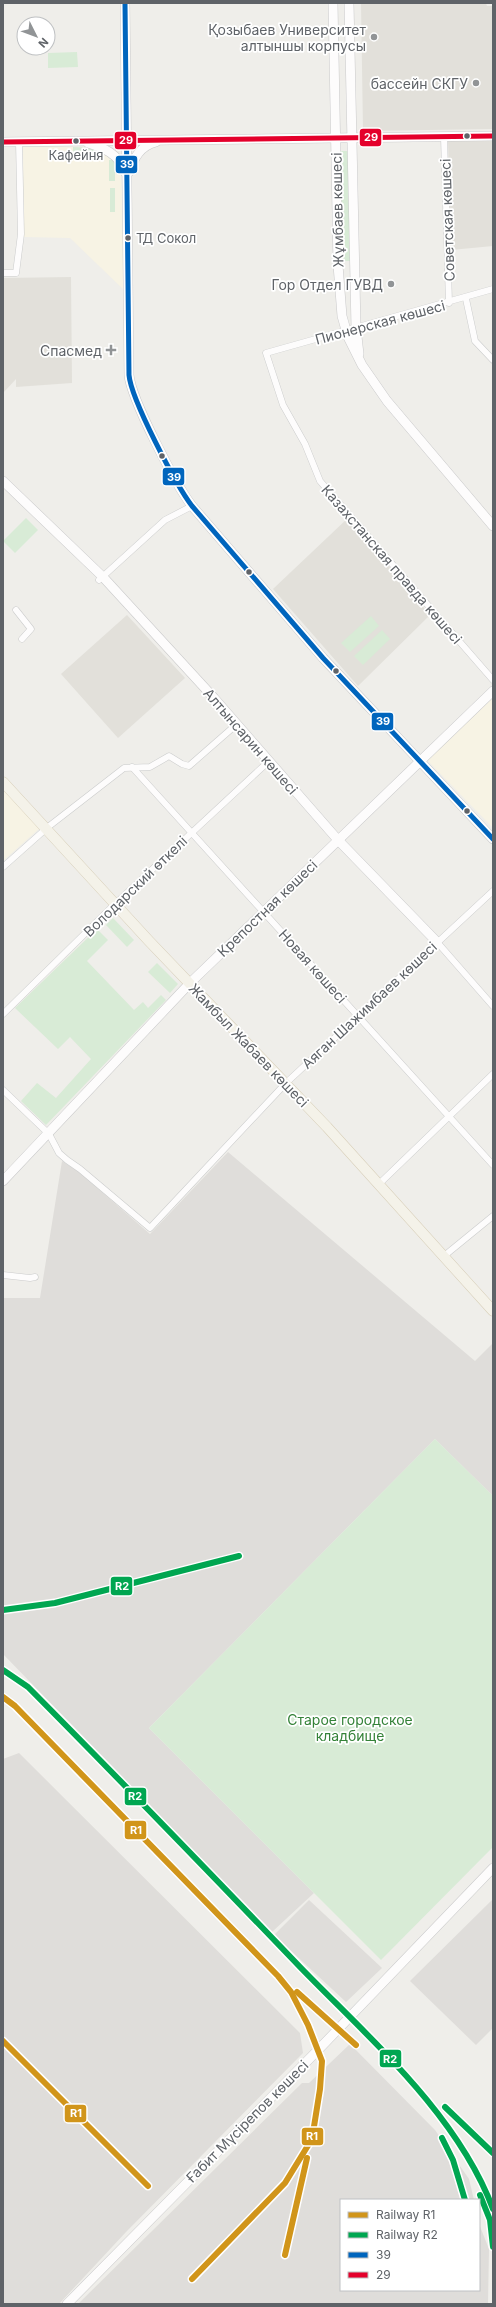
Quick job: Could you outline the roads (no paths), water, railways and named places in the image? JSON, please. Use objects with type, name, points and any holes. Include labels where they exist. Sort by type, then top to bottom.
[{"type":"main road","points":[[125,3],[130,383],[135,399],[182,491],[192,506],[303,634],[420,762],[493,838]]},
{"type":"main road","name":"Жұмбаев көшесі","points":[[333,3],[340,308],[346,330],[362,365],[387,401],[493,526]]},
{"type":"main road","name":"Жұмбаев көшесі","points":[[349,3],[356,328],[362,365]]},
{"type":"main road","points":[[3,142],[493,136]]},
{"type":"main road","points":[[127,186],[131,166],[140,151],[147,145],[165,140]]},
{"type":"main road","points":[[81,141],[98,146],[116,156],[124,170],[127,186]]},
{"type":"main road","name":"Алтынсарин көшесі","points":[[3,481],[101,579],[237,724],[338,840],[437,942]]},
{"type":"main road","name":"Крепостная көшесі","points":[[3,1181],[190,983],[493,691]]},
{"type":"main road","name":"Жамбыл Жабаев көшесі","points":[[3,782],[115,904],[286,1083],[493,1311]]},
{"type":"main road","name":"Ғабит Мүсірепов көшесі","points":[[67,2304],[318,2050],[493,1868]]},
{"type":"street","name":"Советская көшесі","points":[[444,137],[449,303]]},
{"type":"street","points":[[3,273],[16,273],[21,234],[19,142]]},
{"type":"street","name":"Пионерская көшесі","points":[[266,353],[346,330],[466,299],[493,289]]},
{"type":"street","name":"Советская көшесі","points":[[466,299],[475,341],[493,360]]},
{"type":"street","name":"Казахстанская правда көшесі","points":[[266,353],[283,405],[305,444],[320,481],[493,680]]},
{"type":"street","points":[[101,579],[165,520],[192,506]]},
{"type":"street","points":[[16,610],[31,629],[22,638]]},
{"type":"street","points":[[3,867],[46,828],[124,768],[150,767],[169,756],[182,764],[189,766],[237,724]]},
{"type":"street","name":"Володарский өткелі","points":[[3,1014],[115,904],[269,761]]},
{"type":"street","name":"Новая көшесі","points":[[132,767],[493,1165]]},
{"type":"street","name":"Аяган Шажимбаев көшесі","points":[[49,1134],[59,1153],[150,1228],[286,1083],[493,891]]},
{"type":"street","name":"Алтынсарин көшесі","points":[[437,942],[493,1006]]},
{"type":"street","points":[[379,1184],[493,1074]]},
{"type":"street","points":[[3,1090],[49,1134]]},
{"type":"street","points":[[444,1256],[493,1216]]},
{"type":"street","points":[[3,1275],[30,1278],[35,1277]]},
{"type":"rail line","name":"R2","points":[[3,1610],[55,1603],[239,1556]]},
{"type":"rail line","name":"R2","points":[[3,1670],[28,1687],[410,2080],[435,2110],[458,2142],[478,2175],[493,2209]]},
{"type":"rail line","name":"R1","points":[[3,1697],[15,1706],[278,1976],[291,1992],[308,2025],[322,2061],[320,2089],[312,2139],[285,2183],[192,2279]]},
{"type":"rail line","name":"R1","points":[[297,1992],[356,2045]]},
{"type":"rail line","name":"R1","points":[[3,2041],[148,2186]]},
{"type":"rail line","name":"R2","points":[[445,2107],[493,2153]]},
{"type":"rail line","name":"R2","points":[[442,2138],[453,2160],[465,2199]]},
{"type":"rail line","name":"R1","points":[[285,2255],[307,2158]]},
{"type":"rail line","name":"R2","points":[[480,2195],[490,2220],[493,2247]]},
{"type":"place","name":"Қозыбаев Университет алтыншы корпусы","points":[[374,37]]},
{"type":"place","name":"бассейн СКГУ","points":[[476,83]]},
{"type":"place","name":"Кафейня","points":[[76,141]]},
{"type":"place","name":"ТД Сокол","points":[[128,238]]},
{"type":"place","name":"Гор Отдел ГУВД","points":[[391,284]]},
{"type":"place","name":"Спасмед","points":[[111,350]]},
{"type":"park label","name":"Старое городское кладбище","points":[[350,1728]]}]
